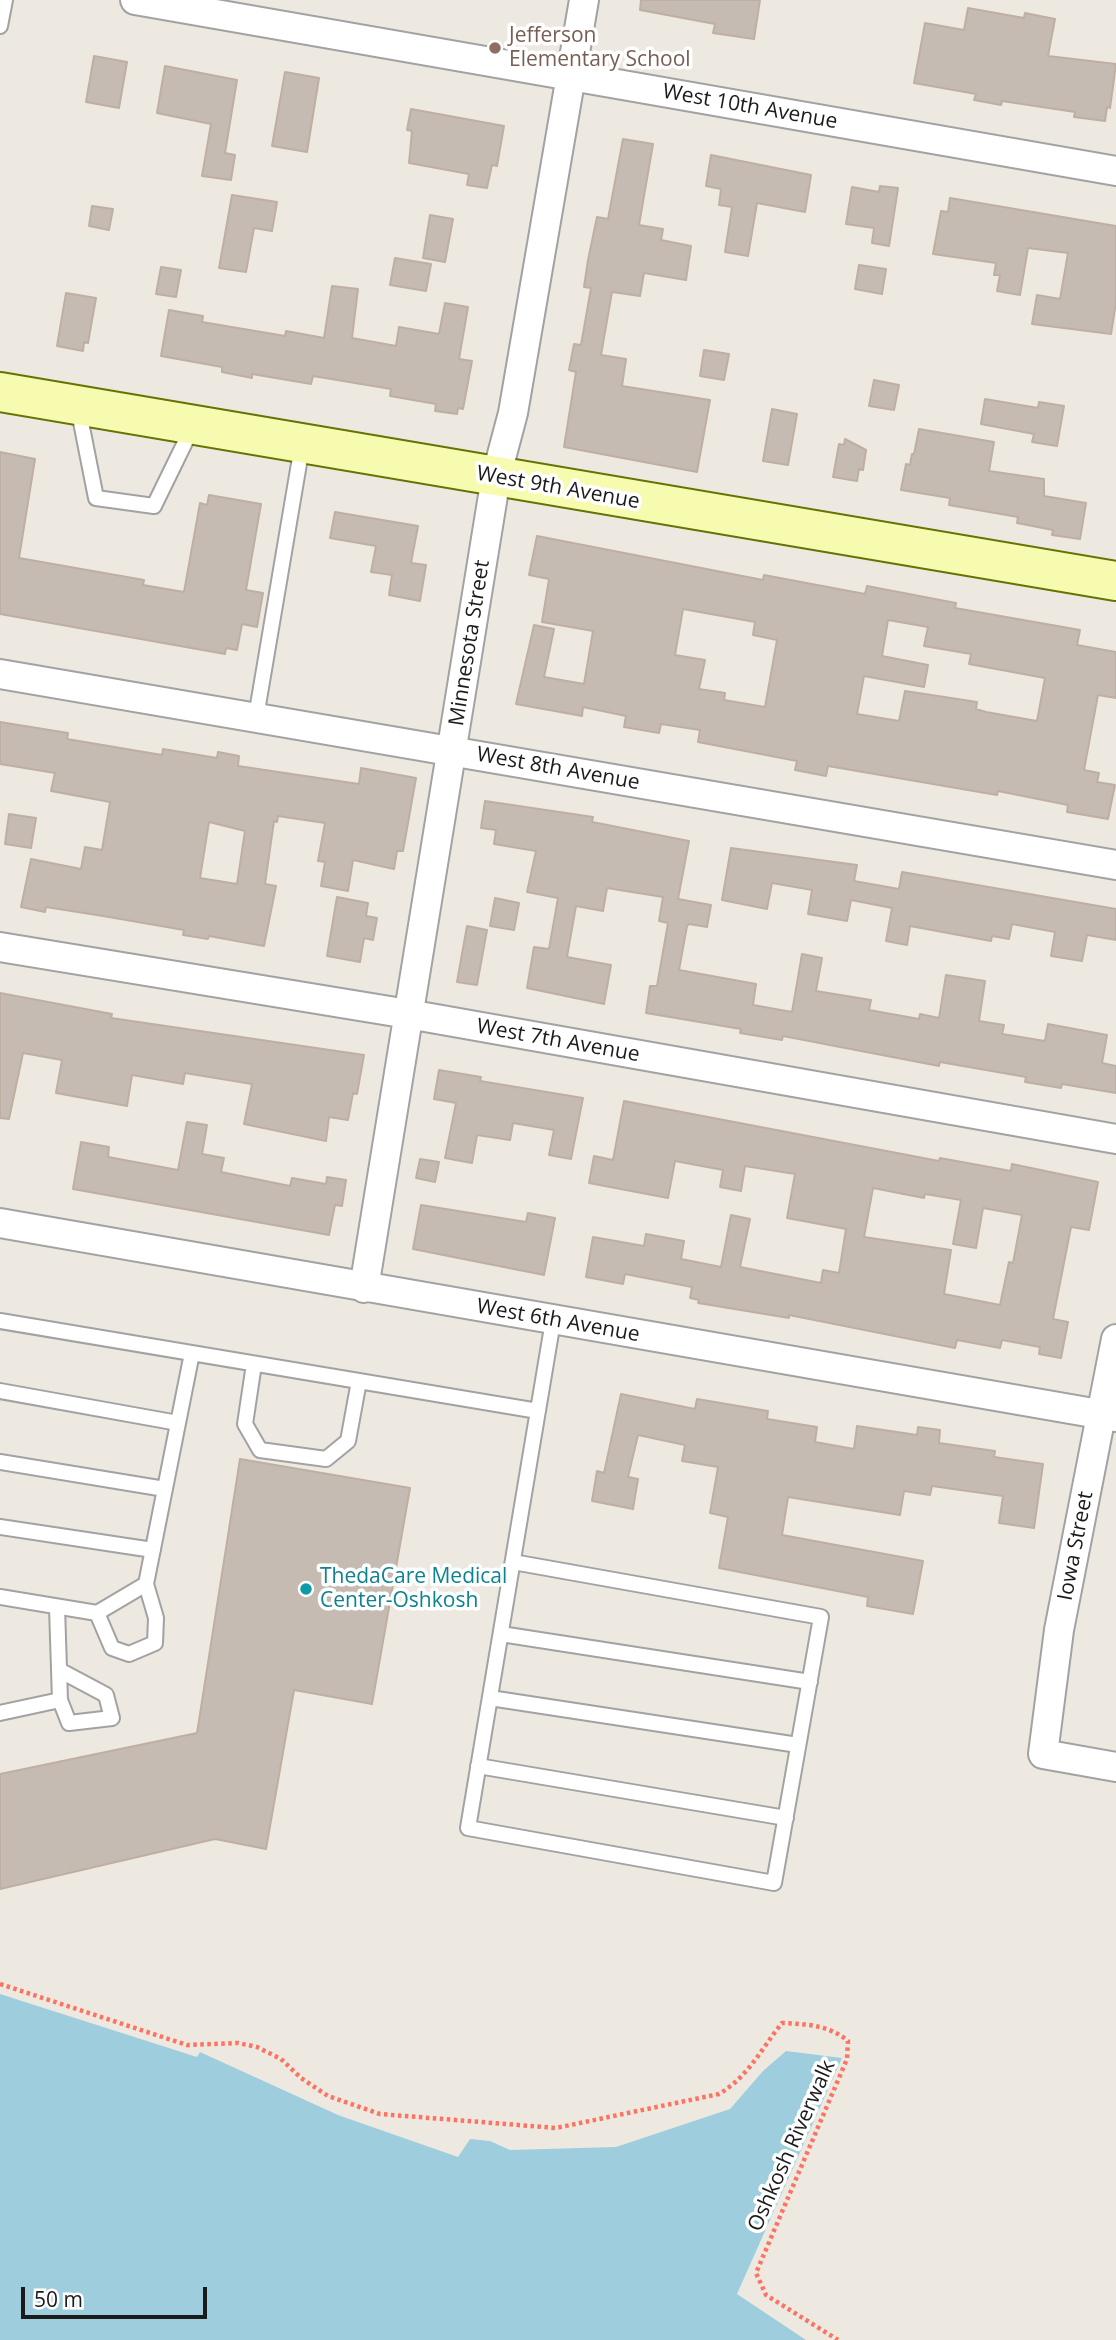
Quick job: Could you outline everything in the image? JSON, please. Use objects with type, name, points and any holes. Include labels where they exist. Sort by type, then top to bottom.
[{"type":"main road","name":"West 9th Avenue","points":[[0,393],[1116,581]]},
{"type":"street","name":"West 10th Avenue","points":[[135,0],[1116,171]]},
{"type":"street","name":"Minnesota Street","points":[[364,1288],[454,751],[496,477],[513,413],[584,0]]},
{"type":"street","name":"West 8th Avenue","points":[[0,674],[1116,865]]},
{"type":"street","name":"West 7th Avenue","points":[[0,947],[408,1014],[1116,1139]]},
{"type":"street","name":"West 6th Avenue","points":[[0,1223],[1109,1416]]},
{"type":"street","name":"Iowa Street","points":[[1116,1339],[1109,1416],[1059,1630],[1043,1754],[1116,1767]]},
{"type":"lane","points":[[0,26],[5,0]]},
{"type":"lane","points":[[78,406],[96,498],[154,506],[193,426]]},
{"type":"lane","points":[[256,717],[303,444]]},
{"type":"lane","points":[[0,1321],[538,1411]]},
{"type":"lane","points":[[513,1562],[821,1617],[774,1883],[468,1828],[553,1321]]},
{"type":"lane","points":[[97,1613],[112,1648],[129,1654],[155,1643],[156,1618],[146,1584],[192,1353]]},
{"type":"lane","points":[[254,1364],[245,1424],[260,1450],[326,1459],[348,1441],[359,1381]]},
{"type":"lane","points":[[0,1391],[178,1423]]},
{"type":"lane","points":[[0,1462],[165,1489]]},
{"type":"lane","points":[[0,1527],[153,1550]]},
{"type":"lane","points":[[0,1597],[97,1613],[146,1584]]},
{"type":"lane","points":[[57,1607],[59,1670],[60,1700],[69,1723],[112,1718],[106,1695],[59,1670]]},
{"type":"lane","points":[[500,1634],[810,1682]]},
{"type":"lane","points":[[490,1698],[799,1745]]},
{"type":"lane","points":[[0,1713],[60,1700]]},
{"type":"lane","points":[[478,1766],[786,1818]]},
{"type":"path","name":"Oshkosh Riverwalk","points":[[0,1984],[187,2045],[238,2043],[257,2047],[281,2059],[301,2078],[328,2096],[360,2110],[416,2119],[510,2126],[556,2128],[719,2094],[733,2086],[750,2067],[782,2023],[811,2024],[838,2032],[848,2041],[847,2059],[756,2273],[766,2295],[838,2340]]},
{"type":"water","points":[[0,1994],[197,2057],[200,2052],[338,2115],[458,2157],[470,2139],[490,2141],[510,2150],[616,2147],[730,2109],[763,2071],[786,2051],[842,2058],[737,2294],[806,2340],[0,2340]]},
{"type":"building","points":[[641,0],[760,0],[754,39],[713,33],[715,24],[640,10]]},
{"type":"building","points":[[968,8],[1024,18],[1025,13],[1055,19],[1048,56],[1116,64],[1110,108],[1107,107],[1105,121],[1074,117],[1075,112],[1002,101],[1001,105],[974,100],[976,94],[914,83],[925,23],[964,30]]},
{"type":"building","points":[[94,56],[127,62],[119,108],[86,102]]},
{"type":"building","points":[[165,66],[237,80],[225,153],[235,155],[231,180],[202,176],[211,124],[157,113]]},
{"type":"building","points":[[285,72],[319,78],[307,152],[272,146]]},
{"type":"building","points":[[411,109],[504,126],[497,166],[492,165],[487,188],[467,185],[469,174],[409,163],[412,131],[407,130]]},
{"type":"building","points":[[623,139],[653,144],[639,225],[663,229],[661,240],[691,246],[686,280],[644,273],[640,296],[612,292],[601,355],[626,359],[622,386],[710,400],[697,472],[564,447],[576,372],[569,370],[574,344],[581,345],[591,288],[584,287],[588,260],[597,217],[608,219]]},
{"type":"building","points":[[711,155],[811,175],[805,212],[757,203],[748,256],[725,252],[732,207],[719,205],[721,189],[706,186]]},
{"type":"building","points":[[880,186],[898,188],[889,246],[872,243],[874,228],[846,224],[852,187],[879,192]]},
{"type":"building","points":[[232,195],[277,202],[272,231],[254,228],[246,272],[219,268]]},
{"type":"building","points":[[950,198],[1116,226],[1116,302],[1111,334],[1032,324],[1037,295],[1060,299],[1068,253],[1028,248],[1020,295],[997,291],[1000,275],[994,275],[996,263],[933,254],[941,211],[948,212]]},
{"type":"building","points":[[92,206],[113,209],[109,230],[89,226]]},
{"type":"building","points":[[430,215],[453,219],[445,262],[423,258]]},
{"type":"building","points":[[395,258],[431,264],[426,291],[390,285]]},
{"type":"building","points":[[859,265],[886,269],[882,294],[855,289]]},
{"type":"building","points":[[161,267],[181,270],[176,297],[156,294]]},
{"type":"building","points":[[332,286],[358,289],[352,338],[396,346],[399,327],[439,334],[445,303],[468,307],[459,359],[472,361],[463,409],[458,408],[457,414],[435,411],[436,404],[390,396],[391,389],[313,376],[311,384],[252,374],[252,378],[222,372],[222,367],[161,356],[169,310],[203,316],[202,322],[285,336],[286,331],[324,338]]},
{"type":"building","points":[[66,293],[96,298],[88,343],[84,342],[83,351],[57,346]]},
{"type":"building","points":[[704,350],[729,354],[724,380],[700,376]]},
{"type":"building","points":[[874,380],[899,385],[894,410],[869,406]]},
{"type":"building","points":[[985,399],[1038,408],[1039,402],[1064,406],[1057,446],[1032,442],[1034,434],[981,424]]},
{"type":"building","points":[[772,409],[797,414],[788,465],[763,461]]},
{"type":"building","points":[[919,429],[994,442],[989,471],[1044,479],[1044,496],[1086,503],[1080,539],[1052,535],[1053,530],[1017,523],[1018,517],[949,505],[950,498],[901,490],[906,464],[910,465]]},
{"type":"building","points":[[845,439],[866,450],[863,470],[859,469],[857,481],[833,477],[839,444],[844,445]]},
{"type":"building","points":[[0,452],[35,459],[19,558],[144,580],[143,585],[184,592],[200,503],[207,505],[209,495],[261,504],[246,590],[263,593],[257,627],[242,624],[237,650],[226,648],[225,654],[0,614]]},
{"type":"building","points":[[335,512],[418,526],[411,563],[426,565],[420,601],[389,595],[392,575],[371,572],[376,546],[330,538]]},
{"type":"building","points":[[537,536],[763,580],[764,575],[865,594],[867,586],[956,603],[955,608],[1080,630],[1077,645],[1116,652],[1116,698],[1098,695],[1084,770],[1099,773],[1097,782],[1115,785],[1108,819],[1067,812],[1068,805],[998,791],[997,795],[828,766],[826,776],[795,770],[797,761],[698,742],[700,730],[661,724],[659,733],[624,727],[626,716],[583,707],[582,716],[516,704],[534,625],[554,629],[544,677],[584,684],[593,631],[542,622],[549,579],[529,575]],"holes":[[[683,609],[755,622],[753,635],[777,640],[765,707],[724,700],[725,693],[699,689],[705,660],[675,655]],[[888,620],[928,627],[924,646],[971,654],[969,664],[1045,678],[1037,721],[976,709],[977,702],[905,691],[899,721],[857,714],[864,676],[924,687],[928,665],[882,656]]]},
{"type":"building","points":[[0,722],[68,733],[67,739],[162,755],[163,749],[217,758],[218,752],[239,756],[238,766],[359,784],[361,768],[416,778],[403,851],[397,851],[394,869],[353,860],[348,891],[321,886],[325,862],[318,861],[325,823],[278,816],[277,822],[274,821],[265,884],[276,886],[264,946],[209,936],[208,939],[183,935],[184,930],[103,916],[46,907],[45,912],[21,907],[31,859],[81,869],[85,847],[102,850],[110,802],[51,791],[55,773],[0,764]],"holes":[[[209,822],[245,831],[237,884],[200,878]]]},
{"type":"building","points":[[485,801],[593,817],[592,822],[689,841],[678,899],[711,905],[707,927],[687,926],[679,970],[756,984],[753,1005],[792,1012],[802,954],[822,958],[816,991],[871,1000],[869,1010],[919,1019],[920,1014],[939,1018],[946,975],[985,981],[979,1021],[1004,1025],[1002,1034],[1045,1041],[1048,1024],[1107,1035],[1102,1063],[1116,1066],[1116,1093],[1062,1084],[1061,1088],[1025,1082],[1026,1077],[940,1062],[939,1066],[783,1036],[782,1040],[740,1033],[741,1029],[646,1013],[650,986],[657,986],[668,923],[659,921],[663,897],[607,888],[603,911],[576,906],[567,957],[611,965],[604,1004],[527,988],[534,947],[549,949],[558,898],[527,892],[536,851],[494,844],[496,830],[481,828]]},
{"type":"building","points":[[9,814],[36,818],[31,848],[5,844]]},
{"type":"building","points":[[731,848],[857,865],[854,881],[899,889],[902,872],[1116,909],[1116,940],[1087,935],[1082,961],[1051,956],[1055,932],[1012,924],[1009,939],[992,936],[991,941],[910,926],[907,945],[886,941],[892,908],[851,900],[847,921],[808,914],[812,890],[772,883],[767,909],[722,900]]},
{"type":"building","points":[[337,897],[368,903],[366,916],[377,918],[373,940],[364,938],[360,962],[327,956]]},
{"type":"building","points":[[495,898],[519,903],[514,930],[490,926]]},
{"type":"building","points":[[467,926],[487,930],[477,985],[457,982]]},
{"type":"building","points":[[0,993],[112,1014],[111,1018],[364,1055],[357,1094],[353,1093],[348,1120],[329,1117],[326,1141],[244,1124],[252,1084],[185,1073],[183,1084],[132,1075],[127,1106],[56,1093],[62,1060],[23,1053],[9,1119],[0,1118]]},
{"type":"building","points":[[439,1070],[481,1077],[480,1081],[583,1098],[571,1159],[549,1155],[554,1130],[513,1123],[510,1140],[477,1135],[472,1163],[445,1158],[456,1103],[434,1099]]},
{"type":"building","points":[[624,1101],[939,1161],[940,1158],[1011,1171],[1012,1164],[1098,1182],[1089,1230],[1071,1227],[1053,1319],[1068,1322],[1061,1358],[1039,1354],[1040,1347],[1002,1340],[1000,1348],[957,1340],[955,1348],[789,1315],[789,1318],[698,1303],[699,1300],[690,1298],[692,1287],[625,1274],[623,1284],[586,1277],[593,1237],[644,1246],[646,1234],[684,1241],[681,1259],[721,1267],[731,1215],[750,1219],[740,1267],[821,1283],[823,1270],[839,1273],[846,1229],[787,1218],[795,1174],[745,1166],[741,1191],[720,1187],[723,1170],[675,1161],[668,1198],[589,1183],[594,1156],[613,1160]],"holes":[[[873,1188],[924,1198],[925,1194],[961,1200],[953,1244],[976,1248],[983,1208],[1022,1215],[1013,1263],[1009,1262],[1000,1305],[944,1294],[951,1250],[864,1237]]]},
{"type":"building","points":[[187,1122],[207,1125],[202,1154],[224,1158],[221,1172],[290,1186],[292,1178],[326,1184],[327,1177],[346,1180],[342,1206],[335,1205],[329,1235],[73,1189],[81,1142],[109,1147],[108,1157],[178,1170]]},
{"type":"building","points":[[420,1159],[439,1162],[435,1182],[416,1178]]},
{"type":"building","points":[[421,1205],[526,1222],[528,1213],[555,1218],[544,1275],[413,1249]]},
{"type":"building","points":[[621,1394],[695,1409],[697,1399],[768,1411],[767,1419],[817,1427],[815,1442],[854,1449],[857,1426],[917,1435],[918,1427],[940,1430],[939,1443],[995,1451],[994,1457],[1043,1464],[1034,1528],[999,1523],[1003,1496],[932,1486],[930,1495],[904,1491],[900,1515],[788,1497],[782,1535],[923,1561],[913,1614],[867,1606],[868,1597],[719,1568],[728,1517],[710,1513],[718,1467],[682,1461],[685,1445],[638,1435],[628,1477],[638,1479],[633,1509],[592,1501],[597,1471],[604,1473]]},
{"type":"building","name":"ThedaCare Medical Center-Oshkosh","points":[[240,1459],[410,1488],[372,1704],[294,1690],[266,1849],[215,1839],[0,1889],[0,1774],[197,1733]]},
{"type":"place","name":"Jefferson Elementary School","points":[[495,48]]},
{"type":"place","name":"ThedaCare Medical Center-Oshkosh","points":[[306,1589]]}]
